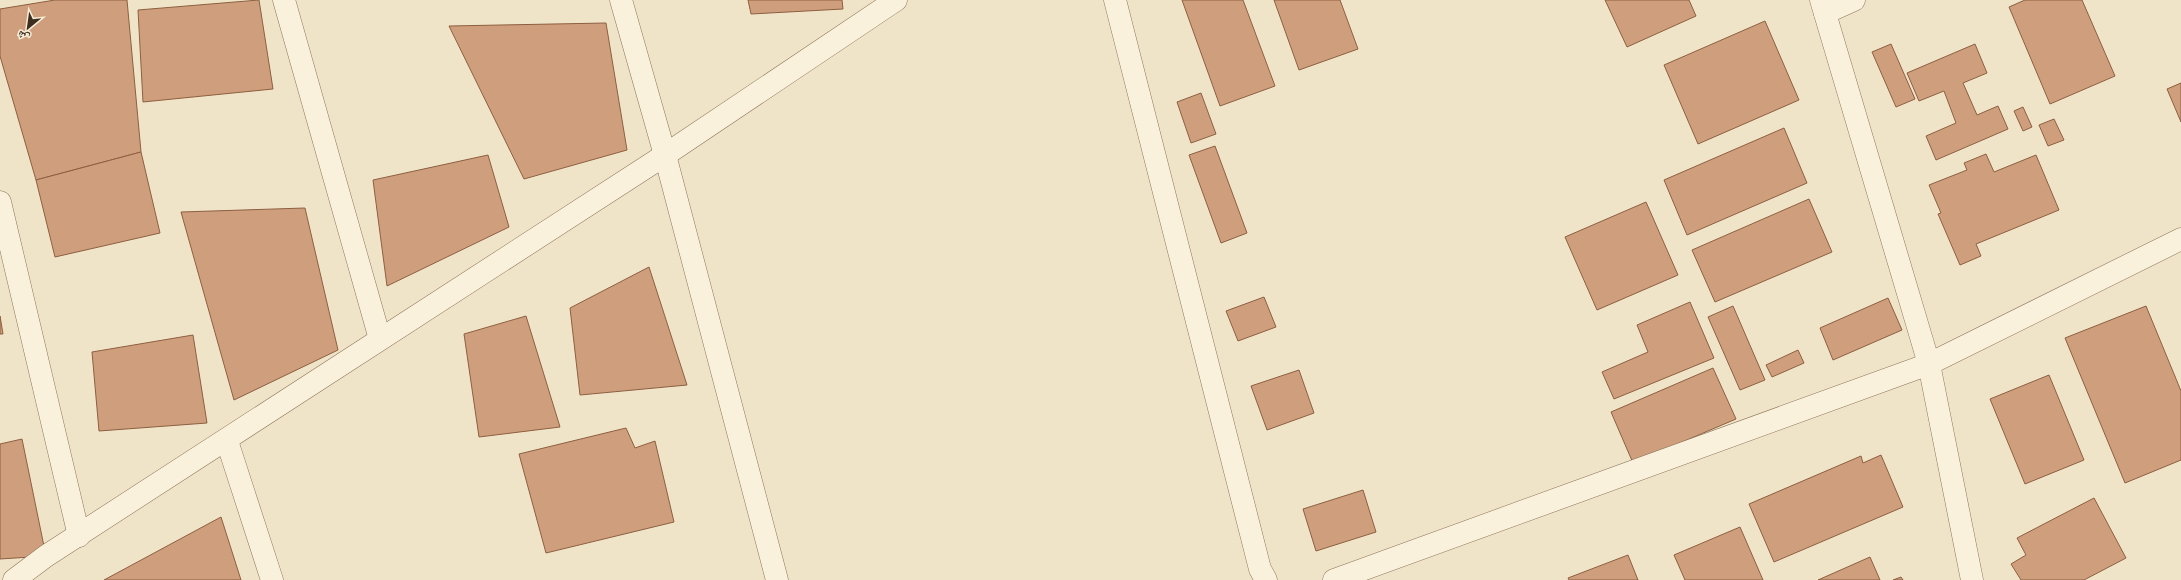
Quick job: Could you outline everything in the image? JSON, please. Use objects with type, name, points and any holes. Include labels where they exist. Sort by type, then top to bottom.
[{"type":"street","points":[[284,0],[380,339]]},
{"type":"street","points":[[621,0],[665,155],[777,580]]},
{"type":"street","points":[[1115,0],[1257,576]]},
{"type":"street","points":[[1854,0],[1823,7],[1929,364],[1972,580]]},
{"type":"street","points":[[14,580],[380,339],[665,155],[891,2]]},
{"type":"street","points":[[0,202],[79,536]]},
{"type":"street","points":[[1334,580],[1929,364],[2181,239]]},
{"type":"street","points":[[227,441],[272,580]]},
{"type":"building","points":[[55,0],[127,0],[141,152],[36,180],[0,56],[0,9]]},
{"type":"building","points":[[259,0],[273,89],[143,102],[138,10]]},
{"type":"building","points":[[748,0],[842,0],[843,9],[751,14]]},
{"type":"building","points":[[1182,0],[1243,0],[1275,86],[1220,106]]},
{"type":"building","points":[[1274,0],[1340,0],[1358,49],[1299,70]]},
{"type":"building","points":[[1605,0],[1689,0],[1696,16],[1627,47]]},
{"type":"building","points":[[2025,0],[2082,0],[2115,76],[2050,104],[2009,7]]},
{"type":"building","points":[[1765,21],[1799,100],[1698,144],[1664,65]]},
{"type":"building","points":[[606,23],[627,150],[524,179],[449,26]]},
{"type":"building","points":[[1891,44],[1915,99],[1896,107],[1872,52]]},
{"type":"building","points":[[1975,44],[1987,73],[1963,83],[1977,115],[1998,106],[2008,129],[1936,160],[1926,136],[1956,123],[1944,91],[1919,101],[1907,73]]},
{"type":"building","points":[[2181,83],[2181,122],[2167,89]]},
{"type":"building","points":[[1201,93],[1216,134],[1191,143],[1177,102]]},
{"type":"building","points":[[2023,107],[2032,127],[2023,131],[2014,111]]},
{"type":"building","points":[[2054,119],[2064,140],[2048,146],[2039,125]]},
{"type":"building","points":[[1784,128],[1807,183],[1687,235],[1664,180]]},
{"type":"building","points":[[1215,146],[1247,233],[1221,243],[1189,155]]},
{"type":"building","points":[[141,152],[160,233],[55,257],[36,180]]},
{"type":"building","points":[[1986,154],[1994,172],[2036,155],[2059,210],[1976,244],[1981,256],[1960,265],[1938,214],[1941,213],[1929,185],[1967,170],[1964,163]]},
{"type":"building","points":[[488,155],[509,227],[387,286],[373,180]]},
{"type":"building","points":[[1809,199],[1832,252],[1715,302],[1692,250]]},
{"type":"building","points":[[1646,202],[1678,275],[1597,310],[1565,237]]},
{"type":"building","points":[[305,208],[338,350],[234,400],[181,212]]},
{"type":"building","points":[[649,267],[687,385],[580,395],[570,308]]},
{"type":"building","points":[[1264,297],[1276,327],[1238,341],[1226,311]]},
{"type":"building","points":[[1888,298],[1902,330],[1833,360],[1820,328]]},
{"type":"building","points":[[1690,302],[1714,358],[1614,399],[1602,372],[1648,352],[1637,325]]},
{"type":"building","points":[[1733,306],[1765,380],[1740,390],[1708,317]]},
{"type":"building","points":[[2146,306],[2181,391],[2181,460],[2125,483],[2065,338]]},
{"type":"building","points":[[0,316],[3,334],[0,334]]},
{"type":"building","points":[[526,316],[560,427],[479,437],[464,334]]},
{"type":"building","points":[[193,335],[207,423],[99,431],[92,352]]},
{"type":"building","points":[[1798,350],[1804,363],[1772,377],[1766,365]]},
{"type":"building","points":[[1713,368],[1736,419],[1633,463],[1611,412]]},
{"type":"building","points":[[1299,370],[1314,413],[1267,430],[1251,386]]},
{"type":"building","points":[[2049,375],[2084,460],[2025,484],[1990,399]]},
{"type":"building","points":[[626,428],[635,448],[655,441],[674,522],[546,553],[519,454]]},
{"type":"building","points":[[22,439],[46,556],[0,559],[0,444]]},
{"type":"building","points":[[1881,455],[1903,507],[1774,562],[1749,504],[1861,456],[1863,463]]},
{"type":"building","points":[[1363,490],[1376,532],[1316,551],[1303,509]]},
{"type":"building","points":[[2094,498],[2126,558],[2084,580],[2021,580],[2011,564],[2026,555],[2017,538]]},
{"type":"building","points":[[221,517],[241,580],[104,580]]},
{"type":"building","points":[[1740,527],[1763,580],[1685,580],[1674,555]]},
{"type":"building","points":[[1628,555],[1638,580],[1569,580],[1568,578]]},
{"type":"building","points":[[1870,557],[1880,580],[1818,580]]},
{"type":"building","points":[[1901,577],[1903,580],[1893,580]]}]
